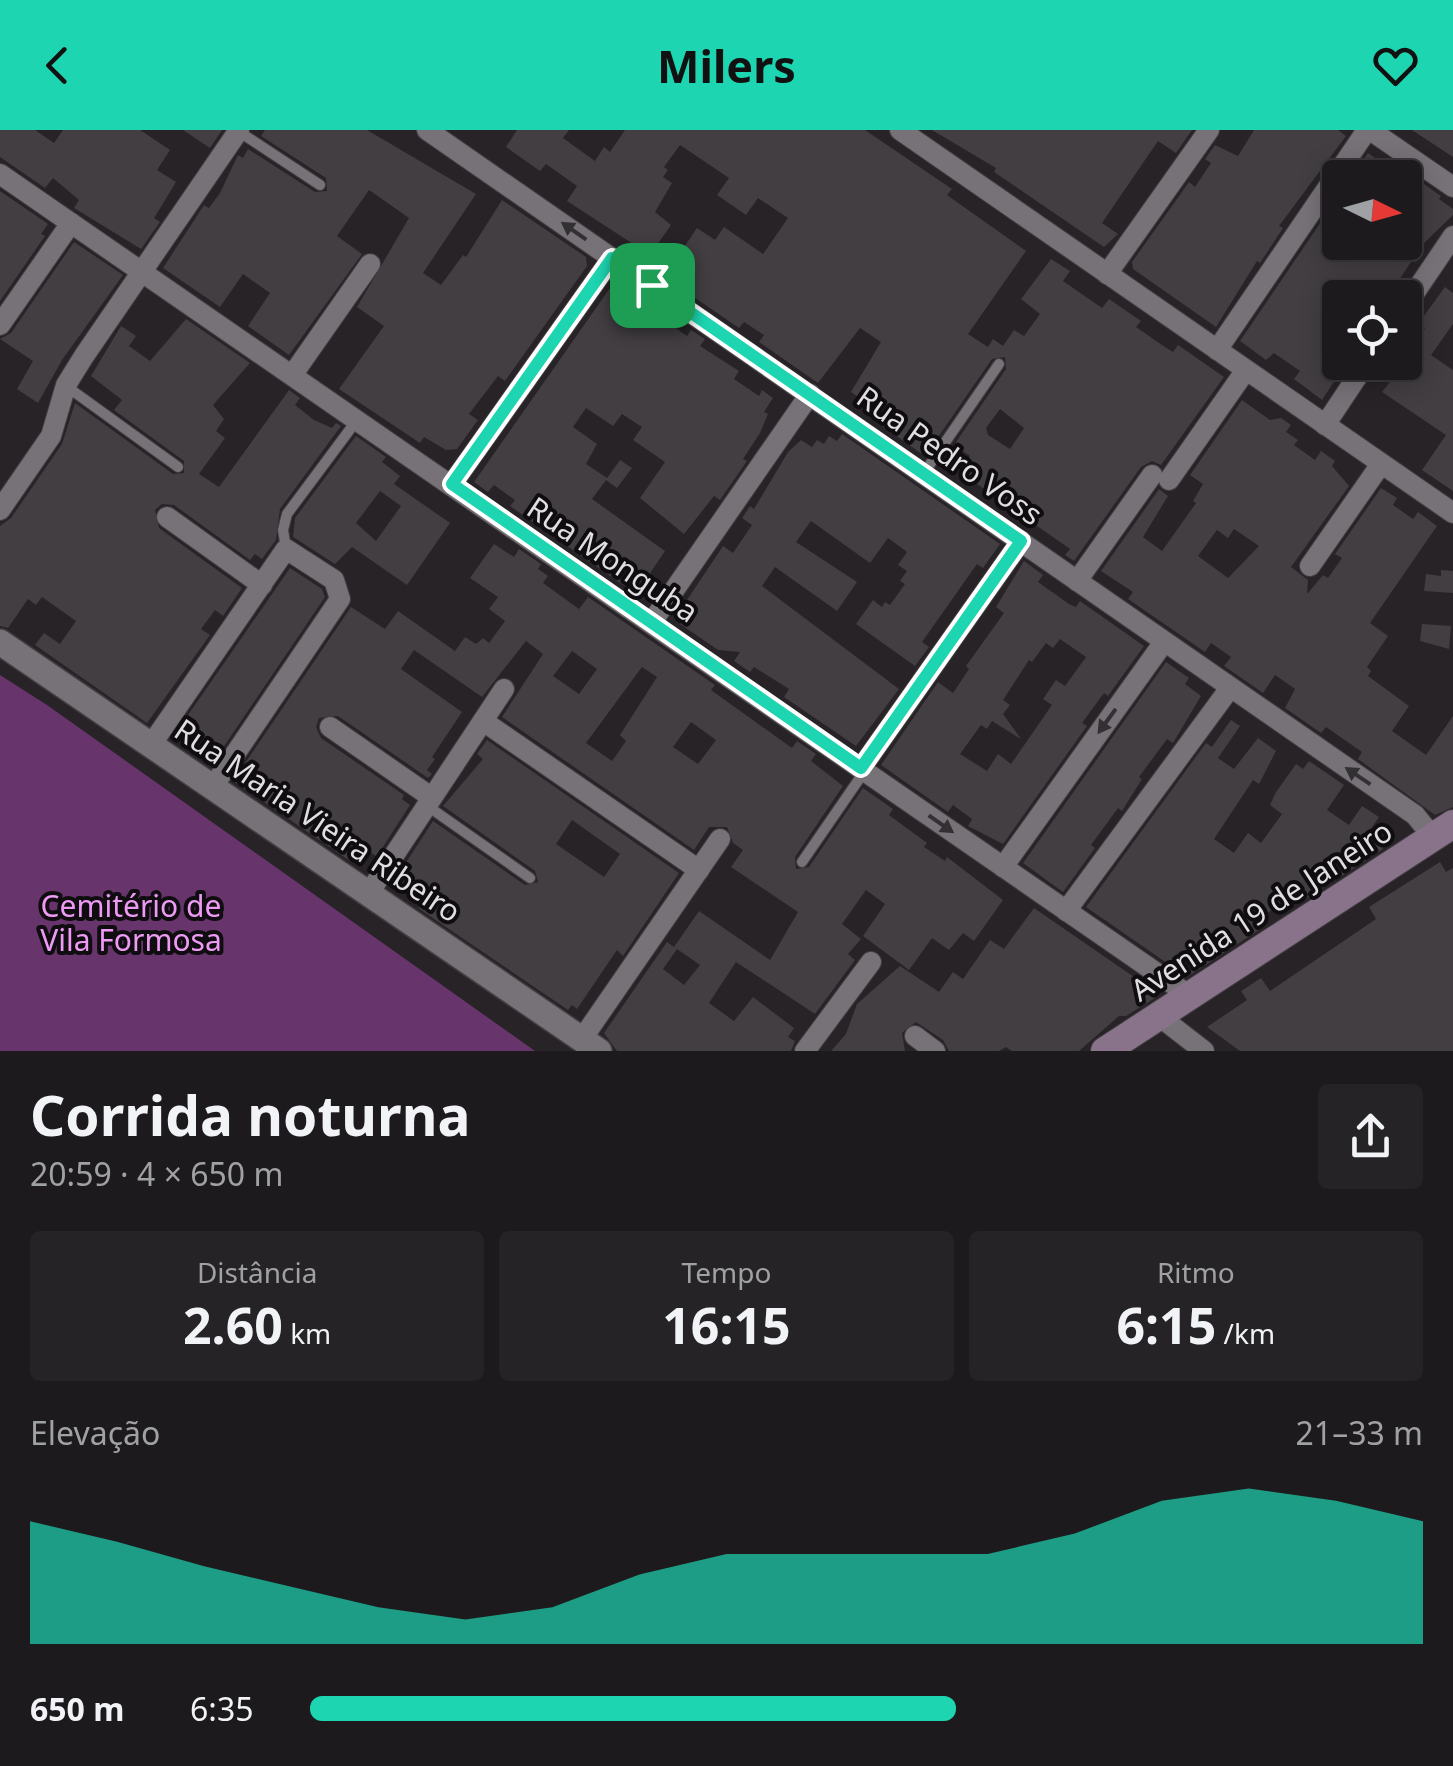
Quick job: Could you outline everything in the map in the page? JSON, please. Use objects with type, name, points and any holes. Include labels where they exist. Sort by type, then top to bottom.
[{"type":"main road","name":"Avenida 19 de Janeiro","points":[[1105,1051],[1443,831]]},
{"type":"street","points":[[0,510],[51,436],[66,385],[238,130]]},
{"type":"street","name":"Rua Pedro Voss","points":[[427,130],[1230,688],[1443,831]]},
{"type":"street","points":[[900,130],[1453,513]]},
{"type":"street","points":[[1106,274],[1209,130]]},
{"type":"street","points":[[1217,350],[1368,130],[1453,187]]},
{"type":"street","name":"Rua Monguba","points":[[0,174],[1190,996]]},
{"type":"street","points":[[0,325],[71,222]]},
{"type":"street","points":[[1422,282],[1453,236]]},
{"type":"street","points":[[452,484],[612,258]]},
{"type":"street","points":[[292,374],[370,264]]},
{"type":"street","points":[[1077,580],[1246,370]]},
{"type":"street","points":[[1325,424],[1355,380]]},
{"type":"street","points":[[652,622],[810,394]]},
{"type":"street","points":[[1310,566],[1381,464]]},
{"type":"street","points":[[167,518],[262,585]]},
{"type":"street","points":[[863,770],[1021,541]]},
{"type":"street","points":[[150,746],[286,549],[334,580],[340,599],[212,788]]},
{"type":"street","name":"Rua Maria Vieira Ribeiro","points":[[0,642],[590,1045]]},
{"type":"street","points":[[1002,867],[1164,642]]},
{"type":"street","points":[[369,894],[504,688]]},
{"type":"street","points":[[1066,912],[1230,688]]},
{"type":"street","points":[[483,721],[699,870]]},
{"type":"street","points":[[330,727],[429,801]]},
{"type":"street","points":[[590,1045],[720,839]]},
{"type":"street","points":[[806,1051],[871,962]]},
{"type":"street","points":[[1159,1016],[1204,1051]]},
{"type":"street","points":[[915,1036],[934,1051]]},
{"type":"lane","points":[[238,130],[320,185]]},
{"type":"lane","points":[[924,473],[999,364]]},
{"type":"lane","points":[[66,385],[178,468]]},
{"type":"lane","points":[[286,549],[283,530],[287,514],[358,419]]},
{"type":"lane","points":[[802,862],[863,770]]},
{"type":"lane","points":[[429,801],[530,878]]},
{"type":"green space","name":"Cemitério de Vila Formosa","points":[[0,675],[47,705],[535,1051],[0,1051]]},
{"type":"building","points":[[0,130],[35,130],[54,143],[63,130],[140,130],[170,150],[157,170],[176,182],[154,218],[160,222],[141,249],[74,208],[79,200],[53,178],[45,188],[0,157]]},
{"type":"building","points":[[183,130],[222,130],[210,148]]},
{"type":"building","points":[[265,130],[367,130],[476,194],[423,273],[441,285],[463,255],[466,257],[502,200],[586,257],[587,266],[505,381],[498,376],[469,414],[478,420],[457,449],[446,450],[424,437],[420,443],[339,389],[384,326],[357,307],[409,218],[369,190],[337,236],[362,254],[289,355],[248,326],[270,293],[243,274],[220,307],[163,268],[204,205],[209,208],[220,193],[238,155],[243,158],[248,149],[315,192],[327,191],[326,178],[261,136]]},
{"type":"building","points":[[517,130],[569,130],[563,138],[595,161],[604,147],[610,152],[625,130],[865,130],[952,189],[947,195],[1026,251],[968,334],[988,347],[993,339],[1003,346],[1014,330],[1024,336],[1040,314],[1021,299],[1051,259],[1070,271],[1063,281],[1102,308],[1109,299],[1141,321],[1136,327],[1162,345],[1173,352],[1178,345],[1224,377],[1161,465],[1152,461],[1141,467],[1074,561],[1065,555],[1070,549],[960,472],[970,456],[954,445],[1006,369],[1005,357],[992,359],[925,456],[875,421],[881,413],[851,392],[881,342],[860,328],[818,383],[759,342],[764,335],[744,322],[739,328],[682,289],[688,280],[670,268],[697,228],[715,240],[724,227],[763,254],[788,218],[758,198],[746,215],[717,195],[729,178],[680,145],[664,167],[668,170],[663,177],[672,183],[655,212],[671,225],[650,255],[567,201],[577,186],[546,164],[540,171],[506,147]],"holes":[[[1000,409],[1024,428],[1010,449],[988,435],[986,428]]]},
{"type":"building","points":[[932,130],[1192,130],[1176,153],[1158,141],[1102,223],[1118,234],[1104,247],[994,172],[996,168]]},
{"type":"building","points":[[1254,130],[1338,130],[1346,136],[1328,160],[1322,160],[1322,168],[1279,226],[1283,228],[1260,263],[1257,261],[1216,327],[1133,269],[1132,262],[1189,182],[1195,187],[1211,163],[1205,159],[1215,145],[1238,156]]},
{"type":"building","points":[[1412,130],[1453,130],[1453,157]]},
{"type":"building","points":[[1422,183],[1453,209],[1453,215],[1423,244]]},
{"type":"building","points":[[0,191],[48,224],[41,234],[45,236],[0,301]]},
{"type":"building","points":[[1322,220],[1322,260],[1412,260],[1399,280],[1322,280],[1322,380],[1335,380],[1322,400],[1294,379],[1300,371],[1274,353],[1266,360],[1240,341]]},
{"type":"building","points":[[74,242],[123,275],[62,360],[38,403],[17,389],[33,361],[0,339],[11,333]]},
{"type":"building","points":[[617,278],[663,310],[659,316],[687,336],[691,330],[705,339],[700,346],[739,371],[734,379],[759,396],[762,390],[773,398],[764,412],[768,414],[760,433],[743,459],[747,461],[720,500],[714,496],[684,534],[640,498],[665,462],[633,440],[642,427],[622,414],[613,426],[586,408],[573,427],[597,444],[586,464],[607,478],[620,460],[632,468],[617,488],[606,480],[592,499],[665,551],[636,594],[510,506],[515,500],[494,485],[488,492],[474,482]]},
{"type":"building","points":[[1445,287],[1453,293],[1453,324],[1431,355],[1453,370],[1453,491],[1422,470],[1446,435],[1382,392],[1391,380],[1422,380],[1422,319]]},
{"type":"building","points":[[186,319],[250,363],[213,405],[224,419],[216,431],[225,438],[199,474],[219,487],[289,390],[300,398],[295,405],[314,420],[332,428],[336,423],[341,426],[280,509],[276,540],[262,559],[255,554],[250,560],[174,505],[162,504],[155,510],[159,528],[242,588],[223,616],[215,610],[201,629],[210,635],[147,723],[35,645],[44,633],[60,644],[76,621],[42,597],[36,605],[28,599],[8,628],[0,626],[0,526],[11,518],[62,444],[75,403],[173,474],[184,473],[184,461],[114,410],[122,400],[91,376],[121,326],[136,336],[129,346],[150,361]]},
{"type":"building","points":[[1242,400],[1270,420],[1281,418],[1291,425],[1286,432],[1298,440],[1294,445],[1315,460],[1321,451],[1335,461],[1332,466],[1349,486],[1291,567],[1308,580],[1307,594],[1323,575],[1328,578],[1342,558],[1335,554],[1381,488],[1397,498],[1393,505],[1413,519],[1418,512],[1437,526],[1370,623],[1388,636],[1367,667],[1371,671],[1368,676],[1409,706],[1392,731],[1426,755],[1453,716],[1453,807],[1435,815],[1358,759],[1362,752],[1326,727],[1321,733],[1285,708],[1295,689],[1275,675],[1263,693],[1224,666],[1231,657],[1211,643],[1205,652],[1128,599],[1133,592],[1101,571],[1159,489],[1168,496],[1143,537],[1162,551],[1196,503],[1193,501],[1203,484],[1190,475]],"holes":[[[1234,529],[1259,546],[1228,578],[1198,556],[1217,530],[1228,538]]]},
{"type":"building","points":[[842,434],[1000,544],[983,568],[977,564],[922,642],[929,647],[915,666],[856,624],[873,600],[882,607],[885,602],[890,605],[905,584],[900,581],[907,571],[898,565],[907,552],[888,538],[870,563],[811,521],[796,542],[857,582],[837,611],[775,567],[762,586],[899,689],[856,746],[784,697],[789,689],[754,667],[750,672],[734,661],[740,652],[718,650],[680,624],[686,617],[679,612],[723,546],[733,553],[752,525],[742,518],[750,506],[754,509],[788,452],[801,440],[812,447],[817,440],[824,444],[829,436],[837,441]]},
{"type":"building","points":[[356,436],[386,457],[382,462],[400,476],[394,484],[450,523],[407,585],[352,547],[335,564],[293,537],[295,518]],"holes":[[[380,491],[401,506],[376,541],[356,523]]]},
{"type":"building","points":[[494,544],[514,557],[519,549],[541,564],[538,569],[548,576],[543,583],[579,609],[588,597],[715,685],[711,690],[792,748],[797,741],[816,754],[811,761],[843,786],[795,857],[796,869],[809,867],[863,788],[893,809],[889,815],[927,843],[924,847],[945,861],[947,857],[1003,900],[974,941],[963,933],[949,950],[932,938],[909,970],[863,936],[885,904],[866,890],[842,924],[861,939],[848,954],[855,960],[815,1014],[736,962],[709,1003],[734,1021],[753,997],[794,1028],[788,1037],[795,1041],[791,1051],[617,1051],[604,1033],[667,942],[674,947],[699,911],[770,960],[798,912],[731,867],[743,850],[733,843],[727,827],[709,827],[694,850],[502,717],[543,654],[526,641],[482,697],[414,650],[401,669],[462,712],[432,757],[435,759],[427,770],[432,774],[428,778],[338,716],[319,718],[316,727],[321,738],[404,795],[402,799],[410,805],[381,850],[376,856],[370,852],[363,863],[353,856],[350,861],[233,781],[351,607],[385,629],[398,611],[455,651],[465,637],[476,644],[483,638],[489,643],[505,621],[489,609],[498,597],[470,578]],"holes":[[[572,651],[597,669],[579,694],[553,676]],[[642,667],[657,677],[620,735],[626,741],[612,761],[586,743]],[[691,722],[716,740],[698,764],[673,747]],[[677,949],[700,965],[684,985],[663,969]]]},
{"type":"building","points":[[1024,561],[1043,575],[1038,582],[1069,604],[1076,607],[1080,601],[1144,646],[1108,696],[1104,693],[1082,723],[1087,726],[1003,844],[968,826],[972,819],[953,805],[948,812],[881,765],[938,682],[953,693],[969,669],[966,666],[1004,613],[996,607]],"holes":[[[1060,639],[1086,657],[1065,686],[1056,680],[1043,699],[1052,705],[1011,764],[998,754],[987,771],[960,754],[981,725],[987,729],[992,721],[1021,739],[1003,714],[1010,705],[1003,700],[1029,660],[1032,662],[1046,643],[1053,648]]]},
{"type":"building","points":[[290,568],[322,589],[325,597],[214,761],[199,755],[187,747],[194,737],[189,732],[197,721],[188,715]]},
{"type":"building","points":[[1441,570],[1453,571],[1453,593],[1424,591],[1426,574],[1441,576]]},
{"type":"building","points":[[1422,624],[1451,626],[1449,649],[1420,641]]},
{"type":"building","points":[[1166,662],[1189,678],[1185,684],[1201,696],[1173,743],[1167,739],[1139,777],[1142,779],[1122,811],[1118,808],[1091,845],[1095,848],[1063,892],[1023,863]]},
{"type":"building","points":[[1231,720],[1240,726],[1218,758],[1234,769],[1258,738],[1276,751],[1259,784],[1253,780],[1214,839],[1234,853],[1248,833],[1261,843],[1282,814],[1270,805],[1276,792],[1296,764],[1303,769],[1309,761],[1344,785],[1327,810],[1349,825],[1362,806],[1379,817],[1370,830],[1383,849],[1303,901],[1294,895],[1257,920],[1265,926],[1187,977],[1086,907],[1206,743],[1212,747]]},
{"type":"building","points":[[487,740],[679,873],[623,956],[617,950],[577,1009],[572,1005],[568,1010],[418,908],[421,904],[392,884],[433,821],[525,885],[538,882],[535,871],[443,806],[483,759],[477,754]],"holes":[[[572,820],[620,854],[604,877],[556,844]]]},
{"type":"building","points":[[1440,862],[1446,872],[1453,868],[1453,1051],[1240,1051],[1207,1027],[1247,1000],[1241,991],[1261,978],[1270,991],[1376,919],[1369,907]]},
{"type":"building","points":[[1034,908],[1150,988],[1155,998],[1126,1016],[1119,1016],[1079,1051],[1012,1051],[1006,1047],[999,1051],[949,1051],[943,1040],[916,1022],[902,1033],[905,1051],[831,1051],[846,1034],[857,1004],[900,966],[939,992],[953,972],[963,979],[990,940],[1004,949]]},
{"type":"route","points":[[612,258],[652,285],[1021,541],[861,768],[452,484],[612,258]]}]
